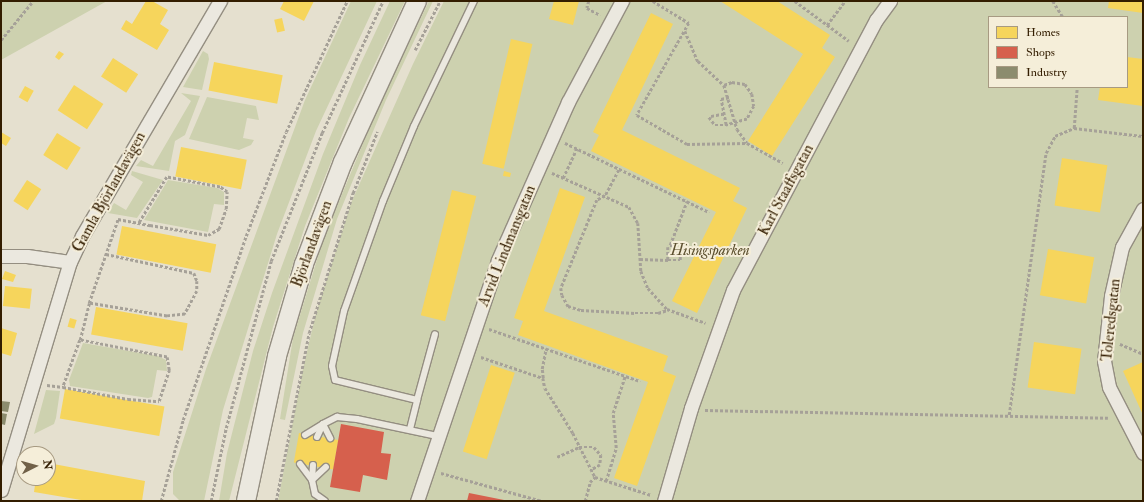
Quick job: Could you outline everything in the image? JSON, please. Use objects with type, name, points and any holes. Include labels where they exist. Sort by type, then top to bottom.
[{"type":"street","name":"Gamla Björlandavägen","points":[[1,490],[70,262],[82,236],[220,1]]},
{"type":"street","name":"Björlandavägen","points":[[246,501],[277,356],[304,264],[343,162],[417,1]]},
{"type":"street","name":"Arvid Lindmansgatan","points":[[417,501],[437,436],[501,253],[568,102],[622,1]]},
{"type":"street","name":"Karl Staaffsgatan","points":[[664,501],[691,408],[733,290],[876,20],[890,1]]},
{"type":"street","name":"Toleredsgatan","points":[[1143,209],[1122,248],[1111,296],[1104,362],[1109,387],[1121,414],[1143,453]]},
{"type":"street","points":[[1,256],[27,256],[70,262]]},
{"type":"lane","points":[[417,400],[335,380],[332,366],[344,311],[383,201],[414,126],[474,1]]},
{"type":"lane","points":[[410,429],[435,334]]},
{"type":"lane","points":[[305,435],[337,417],[410,429],[437,436]]},
{"type":"lane","points":[[318,437],[323,424]]},
{"type":"lane","points":[[323,424],[330,438]]},
{"type":"lane","points":[[300,464],[312,480]]},
{"type":"lane","points":[[313,465],[312,480],[315,494],[325,501]]},
{"type":"lane","points":[[312,480],[326,467]]},
{"type":"path","points":[[1,40],[33,1]]},
{"type":"path","points":[[160,501],[184,420],[246,236],[286,132],[348,1]]},
{"type":"path","points":[[211,501],[226,428],[272,261],[322,134],[383,1]]},
{"type":"path","points":[[413,54],[440,1]]},
{"type":"path","points":[[589,1],[588,8],[611,21]]},
{"type":"path","points":[[653,1],[689,24],[637,115],[687,144],[747,143]]},
{"type":"path","points":[[795,1],[853,43]]},
{"type":"path","points":[[802,6],[805,1]]},
{"type":"path","points":[[827,25],[845,1]]},
{"type":"path","points":[[1053,1],[1063,16]]},
{"type":"path","points":[[685,31],[698,61],[724,85],[730,97],[737,129],[747,143],[783,163]]},
{"type":"path","points":[[724,85],[739,82],[745,84],[752,94],[752,114],[726,126],[714,125],[709,117],[724,114]]},
{"type":"path","points":[[1074,128],[1077,88]]},
{"type":"path","points":[[726,126],[721,99],[730,97]]},
{"type":"path","points":[[1009,415],[1046,153],[1055,136],[1074,128],[1143,136]]},
{"type":"path","points":[[276,501],[309,333],[353,193],[378,131]]},
{"type":"path","points":[[561,140],[619,170],[709,212]]},
{"type":"path","points":[[563,178],[577,148]]},
{"type":"path","points":[[546,170],[628,207],[637,217],[640,259],[648,288],[667,310],[708,324]]},
{"type":"path","points":[[619,170],[605,196],[597,200],[561,288],[562,296],[568,306],[581,310],[635,313],[658,313],[667,310]]},
{"type":"path","points":[[63,387],[80,340],[89,302],[118,219],[208,235],[214,233],[222,222],[227,192],[220,187],[167,177],[139,222]]},
{"type":"path","points":[[668,260],[670,244],[687,201]]},
{"type":"path","points":[[640,259],[680,260],[680,252],[670,244]]},
{"type":"path","points":[[89,302],[177,316],[185,314],[192,305],[197,291],[198,281],[194,273],[106,254]]},
{"type":"path","points":[[487,328],[640,381]]},
{"type":"path","points":[[44,385],[146,401],[159,401],[162,396],[169,370],[167,357],[80,340]]},
{"type":"path","points":[[1114,343],[1143,354]]},
{"type":"path","points":[[546,348],[542,368],[545,388],[595,477],[652,495]]},
{"type":"path","points":[[466,353],[543,378]]},
{"type":"path","points":[[606,481],[616,448],[613,413],[625,376]]},
{"type":"path","points":[[691,408],[1111,418],[1121,414]]},
{"type":"path","points":[[557,457],[579,447],[594,447],[601,455],[600,465],[591,470]]},
{"type":"path","points":[[440,473],[542,501]]},
{"type":"path","points":[[585,501],[590,482],[595,477]]},
{"type":"green space","points":[[1,1],[107,1],[1,60]]},
{"type":"green space","points":[[351,1],[377,1],[316,131],[277,234],[223,410],[204,501],[180,501],[173,494],[173,472],[206,369],[305,100]]},
{"type":"green space","points":[[390,1],[405,1],[349,118],[305,226],[273,327],[229,501],[219,501],[227,453],[253,351],[272,293],[323,154],[360,65]]},
{"type":"green space","points":[[429,1],[433,1],[386,100],[337,219],[303,333],[285,420],[280,419],[293,338],[323,240],[379,105]]},
{"type":"green space","name":"Hisingsparken","points":[[444,1],[1143,1],[1143,501],[278,501],[302,373],[316,313],[351,203],[413,64]]},
{"type":"green space","points":[[203,51],[208,54],[209,59],[202,90],[183,87]]},
{"type":"green space","points":[[181,93],[200,96],[185,135],[175,141],[169,171],[136,166],[141,160],[153,166],[191,101]]},
{"type":"green space","points":[[207,97],[256,106],[259,120],[247,118],[243,138],[254,140],[251,145],[239,150],[189,139]]},
{"type":"green space","points":[[132,171],[163,180],[137,218],[108,213],[114,203],[126,210],[143,182],[131,175]]},
{"type":"green space","points":[[168,180],[217,188],[224,192],[224,205],[214,204],[208,232],[144,220]]},
{"type":"green space","points":[[83,343],[158,356],[166,360],[167,371],[157,370],[152,397],[148,398],[70,386],[69,380]]},
{"type":"green space","points":[[46,390],[60,391],[56,418],[54,424],[34,434]]},
{"type":"building: Homes","points":[[146,1],[152,1],[168,10],[160,24],[169,30],[157,50],[121,29],[126,20],[132,24]]},
{"type":"building: Homes","points":[[284,1],[314,1],[304,21],[280,9]]},
{"type":"building: Homes","points":[[554,1],[579,1],[573,25],[549,19]]},
{"type":"building: Homes","points":[[720,1],[777,1],[830,35],[822,48],[835,57],[772,156],[748,141],[803,54]]},
{"type":"building: Homes","points":[[1109,1],[1143,1],[1143,13],[1108,8]]},
{"type":"building: Homes","points":[[651,13],[673,24],[622,130],[740,188],[733,201],[747,208],[697,313],[672,301],[716,212],[591,151],[599,135],[593,132]]},
{"type":"building: Homes","points":[[282,18],[285,31],[277,32],[274,20]]},
{"type":"building: Homes","points":[[511,39],[532,44],[504,169],[482,164]]},
{"type":"building: Homes","points":[[59,51],[64,54],[59,60],[55,57]]},
{"type":"building: Homes","points":[[1128,57],[1143,59],[1143,106],[1098,100],[1100,88],[1128,88]]},
{"type":"building: Homes","points":[[113,58],[138,74],[126,93],[101,76]]},
{"type":"building: Homes","points":[[214,62],[283,75],[277,104],[208,90]]},
{"type":"building: Homes","points":[[74,85],[103,104],[87,129],[58,110]]},
{"type":"building: Homes","points":[[25,86],[34,91],[27,102],[19,97]]},
{"type":"building: Homes","points":[[1,132],[11,138],[6,146],[1,143]]},
{"type":"building: Homes","points":[[57,133],[81,148],[67,170],[43,155]]},
{"type":"building: Homes","points":[[181,147],[247,160],[241,189],[175,176]]},
{"type":"building: Homes","points":[[1062,158],[1107,165],[1100,213],[1054,205]]},
{"type":"building: Homes","points":[[504,171],[511,173],[510,177],[503,176]]},
{"type":"building: Homes","points":[[27,180],[41,189],[28,210],[13,201]]},
{"type":"building: Homes","points":[[560,188],[585,197],[544,311],[668,356],[663,371],[676,376],[637,486],[614,478],[648,382],[518,335],[523,321],[514,318]]},
{"type":"building: Homes","points":[[452,190],[476,196],[445,321],[421,315]]},
{"type":"building: Homes","points":[[122,226],[216,244],[211,273],[116,254]]},
{"type":"building: Homes","points":[[1048,249],[1094,257],[1086,303],[1040,295]]},
{"type":"building: Homes","points":[[5,271],[16,275],[13,282],[2,279]]},
{"type":"building: Homes","points":[[5,286],[32,289],[30,309],[3,306]]},
{"type":"building: Homes","points":[[96,307],[188,323],[183,351],[91,335]]},
{"type":"building: Homes","points":[[70,318],[77,320],[74,329],[68,327]]},
{"type":"building: Homes","points":[[1,328],[17,333],[11,356],[1,353]]},
{"type":"building: Homes","points":[[1034,342],[1082,349],[1075,394],[1028,388]]},
{"type":"building: Homes","points":[[1143,362],[1143,415],[1123,371]]},
{"type":"building: Homes","points":[[491,365],[515,373],[487,459],[463,452]]},
{"type":"building: Homes","points":[[65,389],[164,407],[159,436],[60,419]]},
{"type":"building: Homes","points":[[299,433],[338,440],[333,469],[294,463]]},
{"type":"building: Homes","points":[[56,464],[145,481],[142,501],[87,501],[34,492],[35,486],[56,486]]},
{"type":"building: Shops","points":[[341,424],[384,432],[381,453],[391,454],[387,480],[363,475],[360,492],[330,487]]},
{"type":"building: Shops","points":[[469,493],[504,500],[504,501],[467,501]]},
{"type":"building: Industry","points":[[1,401],[10,402],[8,412],[1,411]]},
{"type":"building: Industry","points":[[1,413],[7,414],[5,425],[1,424]]}]
